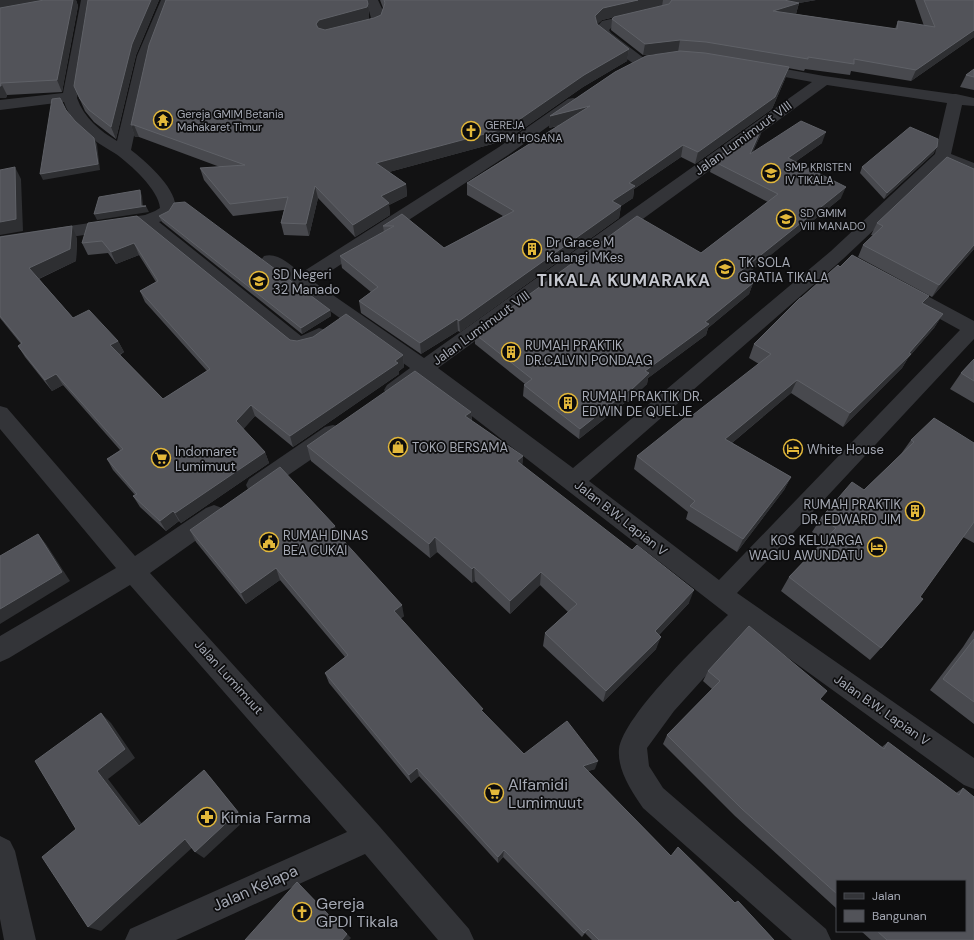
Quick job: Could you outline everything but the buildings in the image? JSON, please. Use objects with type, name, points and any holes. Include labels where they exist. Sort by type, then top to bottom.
[{"type":"street","points":[[0,242],[145,220],[163,215],[168,208],[169,201],[166,195],[150,178],[123,151],[112,146],[90,128],[76,112],[70,97],[82,0]]},
{"type":"street","points":[[123,151],[144,56],[167,0]]},
{"type":"street","points":[[340,32],[370,25],[376,22],[378,15],[372,0]]},
{"type":"street","points":[[625,69],[645,62],[606,36],[602,32],[602,29],[607,24],[656,12]]},
{"type":"street","points":[[746,66],[824,80],[956,98],[974,102]]},
{"type":"street","name":"Jalan Lumimuut VIII","points":[[379,400],[425,369],[824,80]]},
{"type":"street","points":[[301,282],[505,150],[583,95]]},
{"type":"street","points":[[0,105],[70,97]]},
{"type":"street","points":[[573,480],[843,259],[943,156],[956,98]]},
{"type":"street","points":[[943,156],[974,169]]},
{"type":"street","points":[[145,220],[300,345],[311,340],[348,315]]},
{"type":"street","name":"Jalan B.W. Lapian V","points":[[270,260],[425,369],[573,480],[720,595],[974,775]]},
{"type":"street","points":[[720,595],[973,329],[884,281]]},
{"type":"street","name":"Jalan Lumimuut","points":[[0,414],[133,571],[370,837],[458,940]]},
{"type":"street","points":[[0,650],[133,571],[347,423]]},
{"type":"street","points":[[746,614],[659,708],[633,747],[633,763],[638,777],[653,798],[815,940]]},
{"type":"street","name":"Jalan Kelapa","points":[[141,940],[370,837]]},
{"type":"street","points":[[0,851],[20,940]]},
{"type":"place","name":"Gereja GMIM Betania Mahakaret Timur","points":[[163,120]]},
{"type":"place","name":"GEREJA KGPM HOSANA","points":[[471,131]]},
{"type":"place","name":"SMP KRISTEN IV TIKALA","points":[[771,173]]},
{"type":"place","name":"SD GMIM VIII MANADO","points":[[786,219]]},
{"type":"place","name":"Dr Grace M Kalangi MKes","points":[[532,249]]},
{"type":"place","name":"TK SOLA GRATIA TIKALA","points":[[725,269]]},
{"type":"place","name":"SD Negeri 32 Manado","points":[[259,281]]},
{"type":"place","name":"RUMAH PRAKTIK DR.CALVIN PONDAAG","points":[[511,352]]},
{"type":"place","name":"RUMAH PRAKTIK DR. EDWIN DE QUELJE","points":[[568,403]]},
{"type":"place","name":"TOKO BERSAMA","points":[[398,447]]},
{"type":"place","name":"White House","points":[[793,449]]},
{"type":"place","name":"Indomaret Lumimuut","points":[[161,458]]},
{"type":"place","name":"RUMAH PRAKTIK DR. EDWARD JIM","points":[[915,511]]},
{"type":"place","name":"RUMAH DINAS BEA CUKAI","points":[[269,542]]},
{"type":"place","name":"KOS KELUARGA WAGIU AWUNDATU","points":[[877,547]]},
{"type":"place","name":"Alfamidi Lumimuut","points":[[494,793]]},
{"type":"place","name":"Kimia Farma","points":[[207,817]]},
{"type":"place","name":"Gereja GPDI Tikala","points":[[302,912]]},
{"type":"district","name":"TIKALA KUMARAKA","points":[[624,280]]}]
